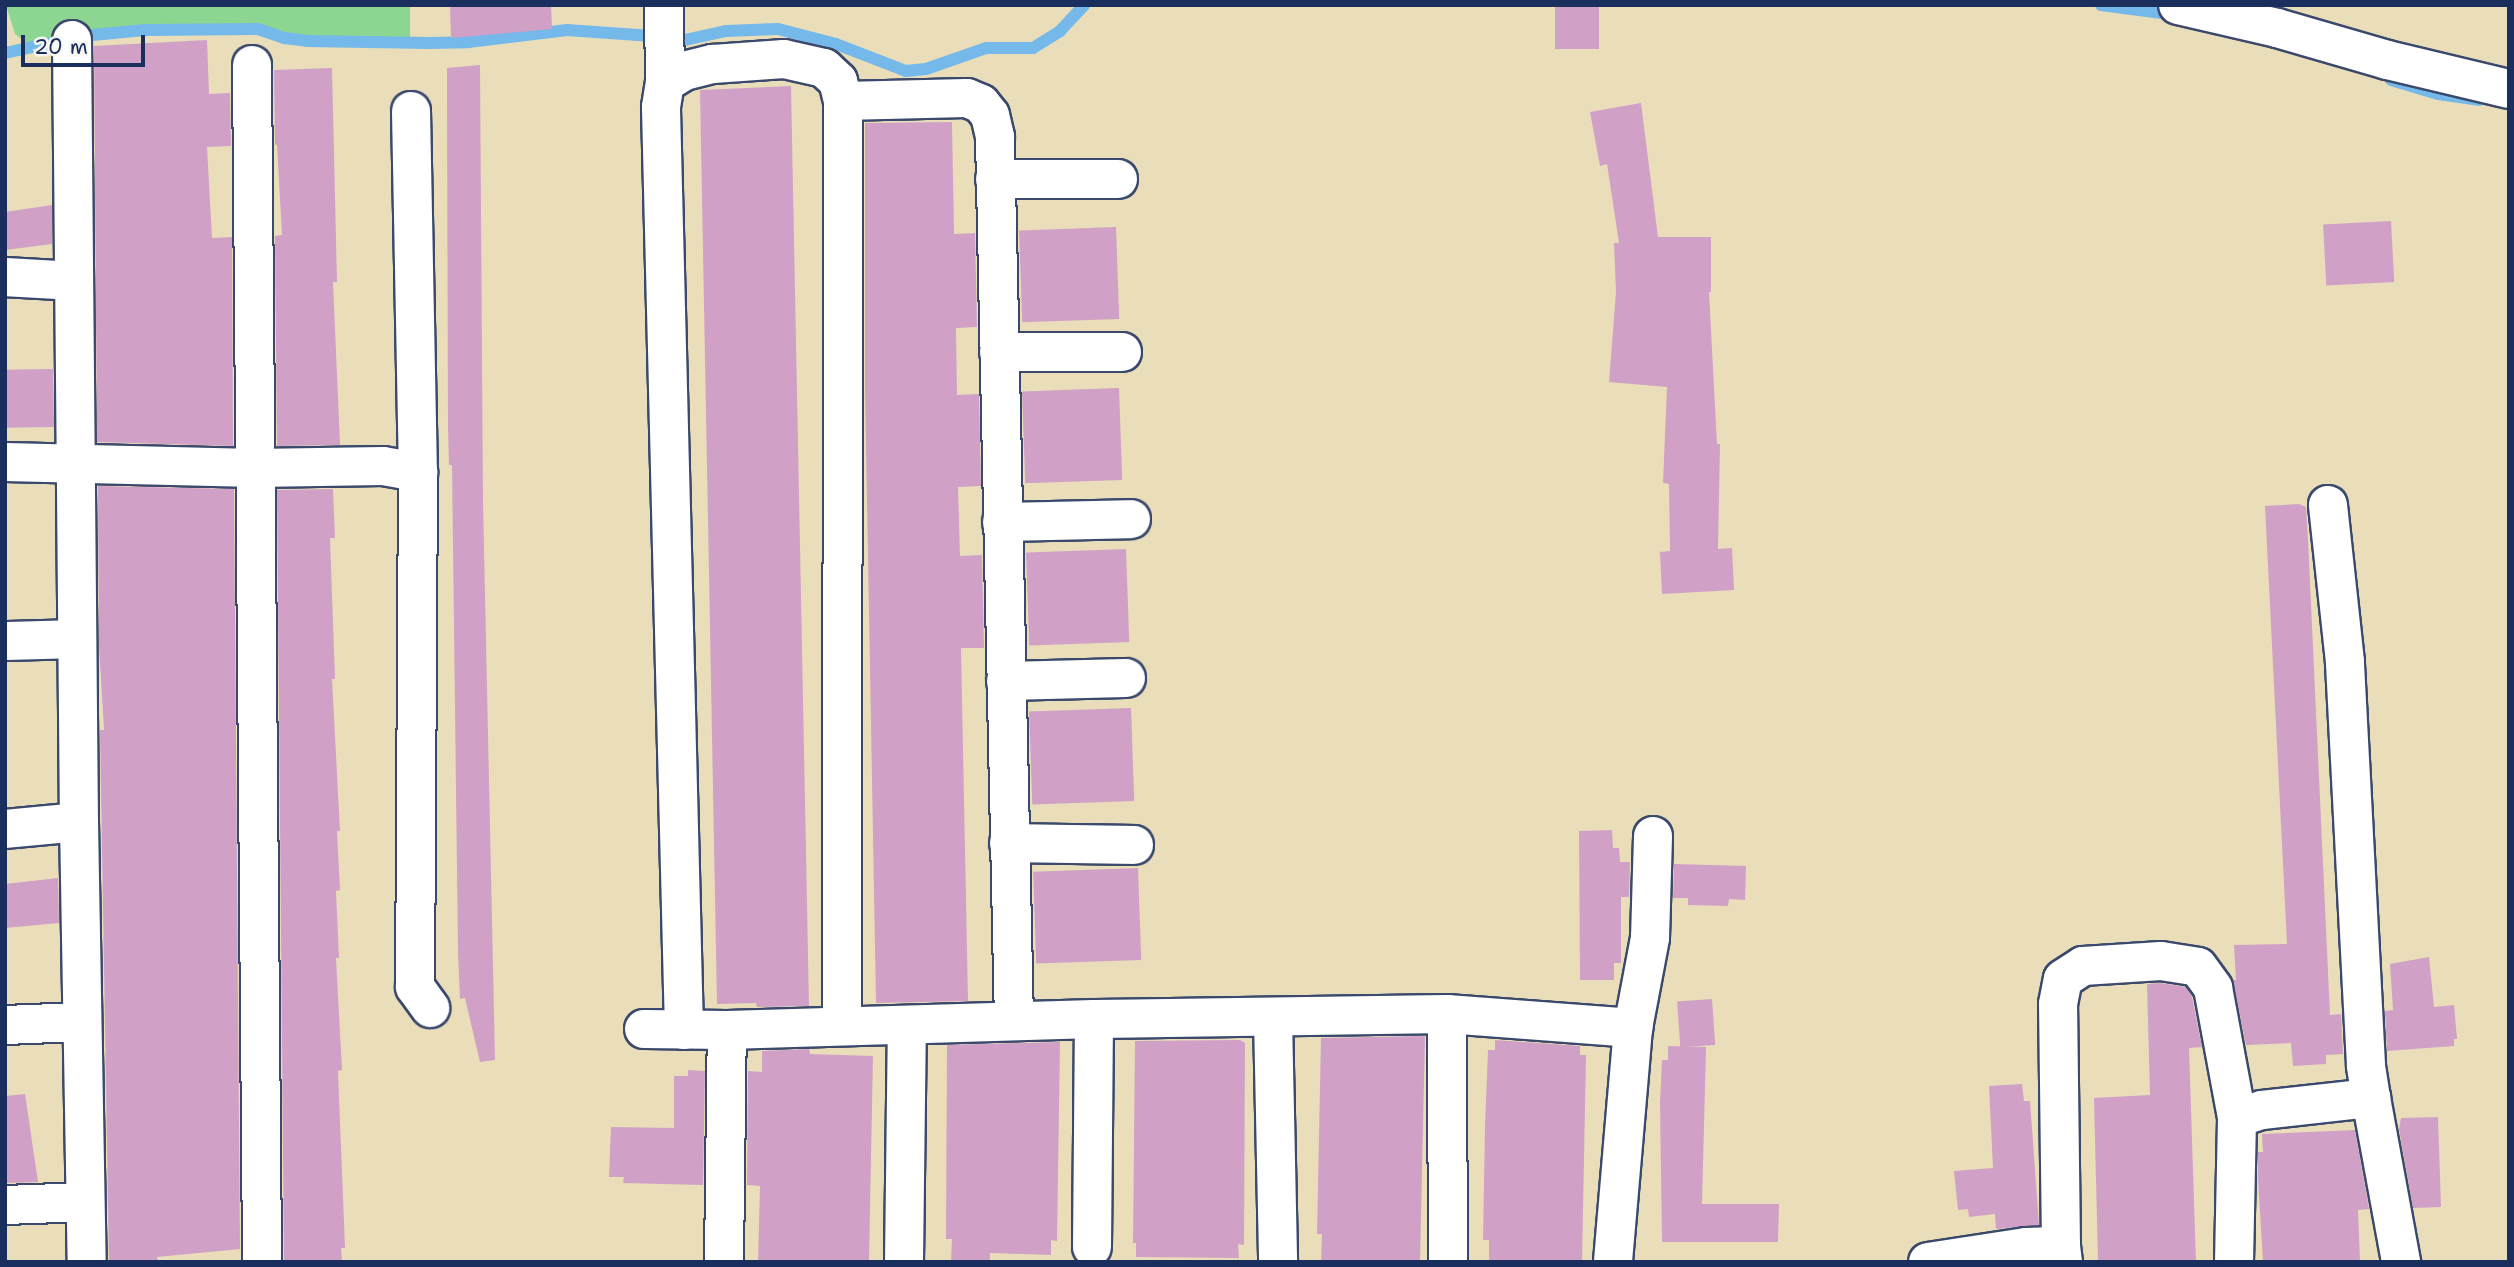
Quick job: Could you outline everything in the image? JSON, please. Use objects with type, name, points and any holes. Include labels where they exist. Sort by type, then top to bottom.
[{"type":"street","points":[[664,5],[665,83],[661,107],[684,1030]]},
{"type":"street","points":[[2178,5],[2277,28],[2386,60],[2509,89]]},
{"type":"street","points":[[72,40],[81,1022],[87,1262]]},
{"type":"street","points":[[665,83],[684,71],[713,64],[784,58],[824,68],[838,81],[843,101],[842,1026]]},
{"type":"street","points":[[253,65],[262,1262]]},
{"type":"street","points":[[843,101],[967,98],[981,104],[989,116],[995,137],[1014,1021]]},
{"type":"street","points":[[411,111],[418,472],[415,987],[430,1008]]},
{"type":"street","points":[[995,179],[1118,179]]},
{"type":"street","points":[[5,277],[74,281]]},
{"type":"street","points":[[999,352],[1122,352]]},
{"type":"street","points":[[5,462],[75,466],[255,468],[383,466],[418,472]]},
{"type":"street","points":[[2328,505],[2345,662],[2366,1065],[2401,1262]]},
{"type":"street","points":[[1002,522],[1131,519]]},
{"type":"street","points":[[5,642],[77,639]]},
{"type":"street","points":[[1006,681],[1126,678]]},
{"type":"street","points":[[5,829],[79,822]]},
{"type":"street","points":[[1613,1262],[1633,1028],[1650,939],[1653,836]]},
{"type":"street","points":[[1009,843],[1134,845]]},
{"type":"street","points":[[1928,1262],[2026,1247],[2062,1254],[2058,1004],[2063,979],[2083,966],[2161,961],[2198,967],[2213,988],[2237,1118],[2234,1262]]},
{"type":"street","points":[[644,1029],[727,1030],[1094,1019],[1447,1014],[1633,1028]]},
{"type":"street","points":[[1447,1014],[1448,1262]]},
{"type":"street","points":[[1273,1018],[1278,1262]]},
{"type":"street","points":[[1092,1247],[1094,1019]]},
{"type":"street","points":[[5,1025],[81,1022]]},
{"type":"street","points":[[904,1262],[907,1025]]},
{"type":"street","points":[[724,1262],[727,1030]]},
{"type":"street","points":[[2237,1118],[2262,1110],[2371,1098]]},
{"type":"street","points":[[5,1205],[85,1202]]},
{"type":"green space","points":[[6,5],[410,5],[410,40],[284,35],[258,25],[145,26],[81,33],[29,45],[15,34]]},
{"type":"building","points":[[450,5],[551,5],[552,29],[451,38]]},
{"type":"building","points":[[1555,5],[1599,5],[1599,49],[1555,49]]},
{"type":"building","points":[[207,40],[209,94],[230,93],[231,146],[207,147],[212,238],[232,237],[233,446],[97,442],[94,46]]},
{"type":"building","points":[[480,65],[483,501],[495,1060],[480,1062],[465,998],[460,999],[458,952],[452,465],[449,465],[448,428],[447,68]]},
{"type":"building","points":[[332,68],[337,282],[333,282],[340,445],[277,446],[275,236],[282,235],[275,144],[274,70]]},
{"type":"building","points":[[791,86],[809,1006],[757,1007],[756,1003],[717,1004],[700,90]]},
{"type":"building","points":[[1641,103],[1658,237],[1711,237],[1709,292],[1717,444],[1720,444],[1718,549],[1732,548],[1734,590],[1662,594],[1660,552],[1670,551],[1669,484],[1663,483],[1667,387],[1609,382],[1616,292],[1614,243],[1619,243],[1607,164],[1600,166],[1590,112]]},
{"type":"building","points":[[952,122],[954,234],[975,233],[977,327],[956,328],[957,395],[979,394],[981,486],[958,487],[960,556],[982,555],[984,648],[961,648],[968,1001],[876,1003],[865,390],[865,123]]},
{"type":"building","points":[[52,205],[52,244],[5,250],[5,212]]},
{"type":"building","points":[[2391,221],[2394,282],[2326,285],[2323,225]]},
{"type":"building","points":[[1116,227],[1119,319],[1022,322],[1019,230]]},
{"type":"building","points":[[53,369],[54,427],[6,428],[5,370]]},
{"type":"building","points":[[1119,388],[1122,480],[1025,483],[1022,391]]},
{"type":"building","points":[[98,486],[234,489],[240,1249],[157,1257],[158,1262],[109,1262],[100,730],[104,730],[99,646]]},
{"type":"building","points":[[333,489],[335,538],[330,538],[335,679],[332,679],[340,831],[337,831],[340,890],[336,891],[339,958],[336,958],[342,1070],[338,1071],[345,1248],[341,1248],[342,1262],[284,1262],[277,490]]},
{"type":"building","points":[[2299,504],[2306,507],[2308,539],[2330,1015],[2341,1014],[2343,1054],[2326,1055],[2326,1064],[2293,1066],[2291,1043],[2246,1045],[2233,980],[2236,980],[2234,945],[2287,944],[2265,506]]},
{"type":"building","points":[[1126,549],[1129,642],[1029,645],[1026,552]]},
{"type":"building","points":[[1131,708],[1134,801],[1032,805],[1029,712]]},
{"type":"building","points":[[1612,830],[1613,848],[1619,848],[1620,862],[1630,862],[1629,897],[1621,897],[1621,963],[1614,963],[1614,980],[1580,980],[1579,831]]},
{"type":"building","points":[[1674,864],[1746,866],[1745,900],[1729,899],[1728,906],[1688,905],[1688,898],[1673,898]]},
{"type":"building","points":[[1138,868],[1141,960],[1036,964],[1033,872]]},
{"type":"building","points":[[58,878],[59,923],[5,928],[5,884]]},
{"type":"building","points":[[2429,957],[2434,1007],[2454,1005],[2457,1039],[2454,1039],[2454,1046],[2387,1051],[2385,1011],[2393,1010],[2390,964]]},
{"type":"building","points":[[2147,984],[2186,987],[2192,997],[2202,1047],[2189,1048],[2196,1262],[2098,1262],[2094,1098],[2150,1095]]},
{"type":"building","points":[[1712,999],[1715,1045],[1680,1047],[1677,1001]]},
{"type":"building","points":[[1425,1036],[1420,1262],[1321,1262],[1322,1234],[1317,1234],[1321,1038]]},
{"type":"building","points":[[1240,1040],[1245,1043],[1244,1245],[1238,1244],[1239,1258],[1136,1257],[1136,1243],[1133,1243],[1135,1041]]},
{"type":"building","points":[[1495,1040],[1580,1046],[1580,1055],[1586,1055],[1582,1262],[1489,1262],[1489,1240],[1483,1240],[1485,1126],[1488,1050],[1495,1050]]},
{"type":"building","points":[[1060,1042],[1057,1241],[1051,1240],[1051,1255],[990,1253],[990,1262],[951,1262],[952,1239],[946,1239],[947,1045]]},
{"type":"building","points":[[1668,1046],[1706,1047],[1702,1204],[1779,1204],[1778,1242],[1662,1242],[1660,1102],[1662,1060],[1668,1060]]},
{"type":"building","points":[[809,1049],[810,1054],[873,1056],[869,1260],[863,1262],[758,1262],[760,1186],[747,1185],[748,1071],[762,1072],[762,1051]]},
{"type":"building","points":[[688,1070],[705,1071],[703,1185],[623,1183],[624,1177],[609,1177],[611,1127],[674,1128],[674,1076],[688,1076]]},
{"type":"building","points":[[2022,1084],[2024,1101],[2030,1101],[2039,1225],[1996,1229],[1995,1214],[1969,1217],[1968,1209],[1958,1210],[1954,1171],[1993,1168],[1989,1086]]},
{"type":"building","points":[[25,1094],[38,1182],[5,1183],[5,1096]]},
{"type":"building","points":[[2438,1117],[2441,1207],[2413,1208],[2399,1129],[2401,1118]]},
{"type":"building","points":[[2355,1130],[2369,1209],[2358,1210],[2360,1262],[2263,1262],[2258,1179],[2258,1152],[2263,1152],[2262,1134]]},
{"type":"waterway","points":[[680,41],[726,31],[778,29],[836,44],[906,71],[926,69],[986,48],[1033,48],[1060,31],[1084,5]]},
{"type":"waterway","points":[[2101,5],[2177,15]]},
{"type":"waterway","points":[[5,53],[82,36],[145,30],[258,29],[284,38],[307,41],[429,43],[468,42],[567,30],[652,36]]},
{"type":"waterway","points":[[2391,80],[2438,94],[2479,100]]}]
